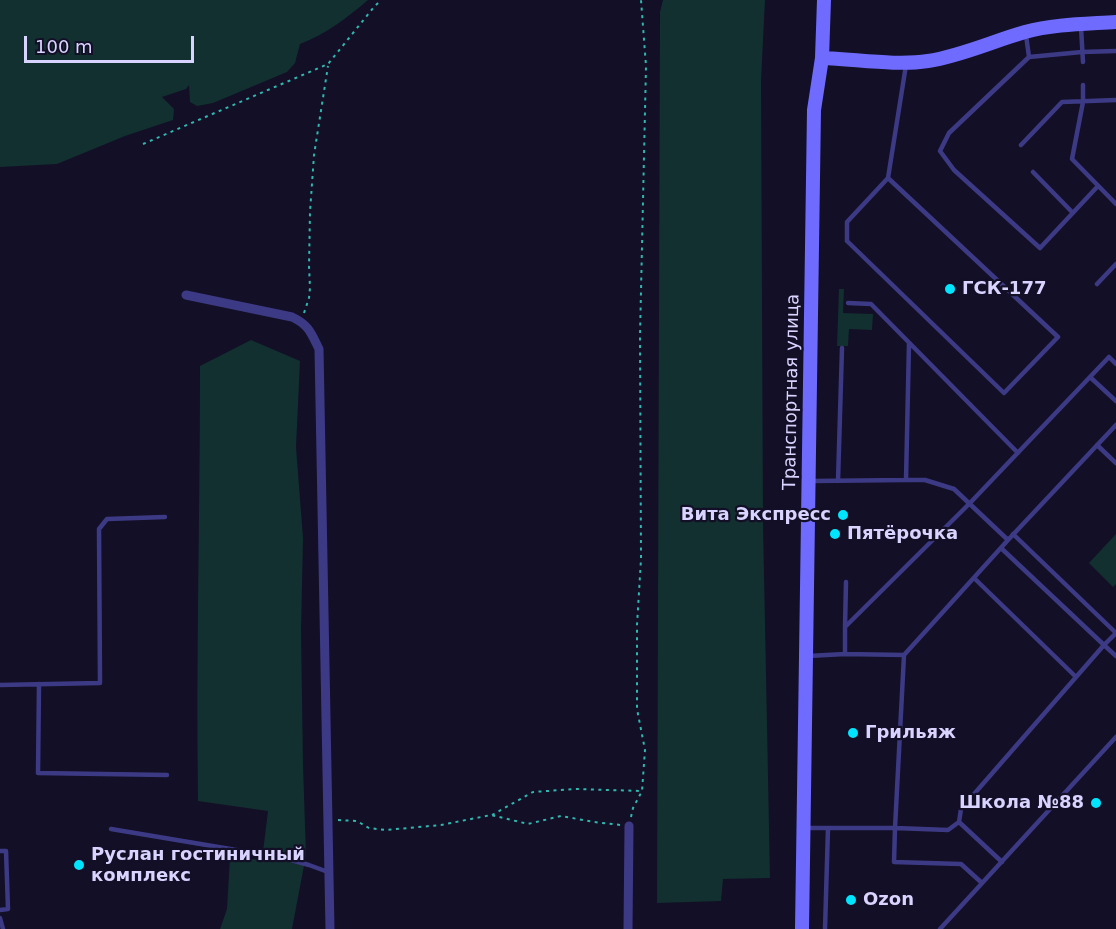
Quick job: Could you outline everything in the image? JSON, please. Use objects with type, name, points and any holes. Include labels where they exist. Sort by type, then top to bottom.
[{"type":"street","name":"Транспортная улица","points":[[802,929],[814,110],[822,58],[824,0]]},
{"type":"street","points":[[822,58],[906,63],[952,55],[1046,27],[1116,22]]},
{"type":"street","points":[[186,295],[292,317],[308,327],[318,349],[330,929]]},
{"type":"street","points":[[628,929],[629,826]]},
{"type":"lane","points":[[1081,24],[1083,62]]},
{"type":"lane","points":[[1025,32],[1029,57]]},
{"type":"lane","points":[[1098,186],[1040,248],[954,170],[940,151],[949,133],[1029,57],[1116,51]]},
{"type":"lane","points":[[888,178],[1058,337],[1004,393],[847,241],[847,222],[888,178],[906,63]]},
{"type":"lane","points":[[1083,86],[1083,102],[1072,159],[1116,204]]},
{"type":"lane","points":[[1021,145],[1062,102],[1116,100]]},
{"type":"lane","points":[[1033,172],[1073,213]]},
{"type":"lane","points":[[1097,284],[1116,264]]},
{"type":"lane","points":[[848,303],[871,304],[1018,453]]},
{"type":"lane","points":[[906,480],[909,343]]},
{"type":"lane","points":[[838,481],[842,348]]},
{"type":"lane","points":[[845,627],[970,503],[1109,357],[1116,364]]},
{"type":"lane","points":[[1090,377],[1116,401]]},
{"type":"lane","points":[[982,884],[961,864],[894,862],[904,655],[1013,534],[1116,425]]},
{"type":"lane","points":[[1097,445],[1116,462]]},
{"type":"lane","points":[[809,481],[925,480],[954,489],[1008,540]]},
{"type":"lane","points":[[0,685],[100,683],[99,529],[107,519],[165,517]]},
{"type":"lane","points":[[803,828],[948,830],[959,822],[961,809],[1116,633],[1013,534]]},
{"type":"lane","points":[[1001,548],[1116,656]]},
{"type":"lane","points":[[974,578],[1076,676]]},
{"type":"lane","points":[[845,654],[846,582]]},
{"type":"lane","points":[[806,656],[904,655]]},
{"type":"lane","points":[[39,684],[38,773],[167,775]]},
{"type":"lane","points":[[940,929],[1116,737]]},
{"type":"lane","points":[[959,822],[1002,862]]},
{"type":"lane","points":[[825,929],[828,828]]},
{"type":"lane","points":[[111,829],[284,858],[328,872]]},
{"type":"lane","points":[[0,851],[6,851],[8,909],[0,910]]},
{"type":"lane","points":[[0,918],[3,929]]},
{"type":"path","points":[[143,144],[328,64],[381,0]]},
{"type":"path","points":[[491,815],[528,824],[561,816],[629,826],[633,808],[642,791],[645,750],[637,709],[637,625],[641,559],[640,336],[646,66],[641,0]]},
{"type":"path","points":[[301,321],[309,298],[310,212],[314,155],[328,64]]},
{"type":"path","points":[[328,826],[340,820],[357,821],[369,828],[386,830],[441,825],[491,815],[533,792],[576,789],[642,791]]},
{"type":"green space","points":[[0,0],[368,0],[336,25],[300,44],[295,63],[287,72],[213,103],[197,106],[190,102],[189,85],[186,89],[162,97],[174,109],[173,120],[125,136],[57,164],[0,167]]},
{"type":"green space","points":[[663,0],[765,0],[761,81],[763,523],[770,878],[723,879],[721,901],[657,903],[660,12]]},
{"type":"green space","points":[[839,289],[844,289],[843,313],[873,314],[872,330],[849,329],[848,346],[837,346]]},
{"type":"green space","points":[[251,340],[300,361],[296,447],[303,538],[301,631],[306,855],[292,929],[220,929],[227,909],[230,857],[262,860],[268,811],[198,801],[200,366]]},
{"type":"green space","points":[[1116,534],[1116,584],[1113,587],[1089,563]]},
{"type":"place","name":"ГСК-177","points":[[950,289]]},
{"type":"place","name":"Вита Экспресс","points":[[843,515]]},
{"type":"place","name":"Пятёрочка","points":[[835,534]]},
{"type":"place","name":"Грильяж","points":[[853,733]]},
{"type":"place","name":"Школа №88","points":[[1096,803]]},
{"type":"place","name":"Руслан гостиничный комплекс","points":[[79,865]]},
{"type":"place","name":"Ozon","points":[[851,900]]}]
